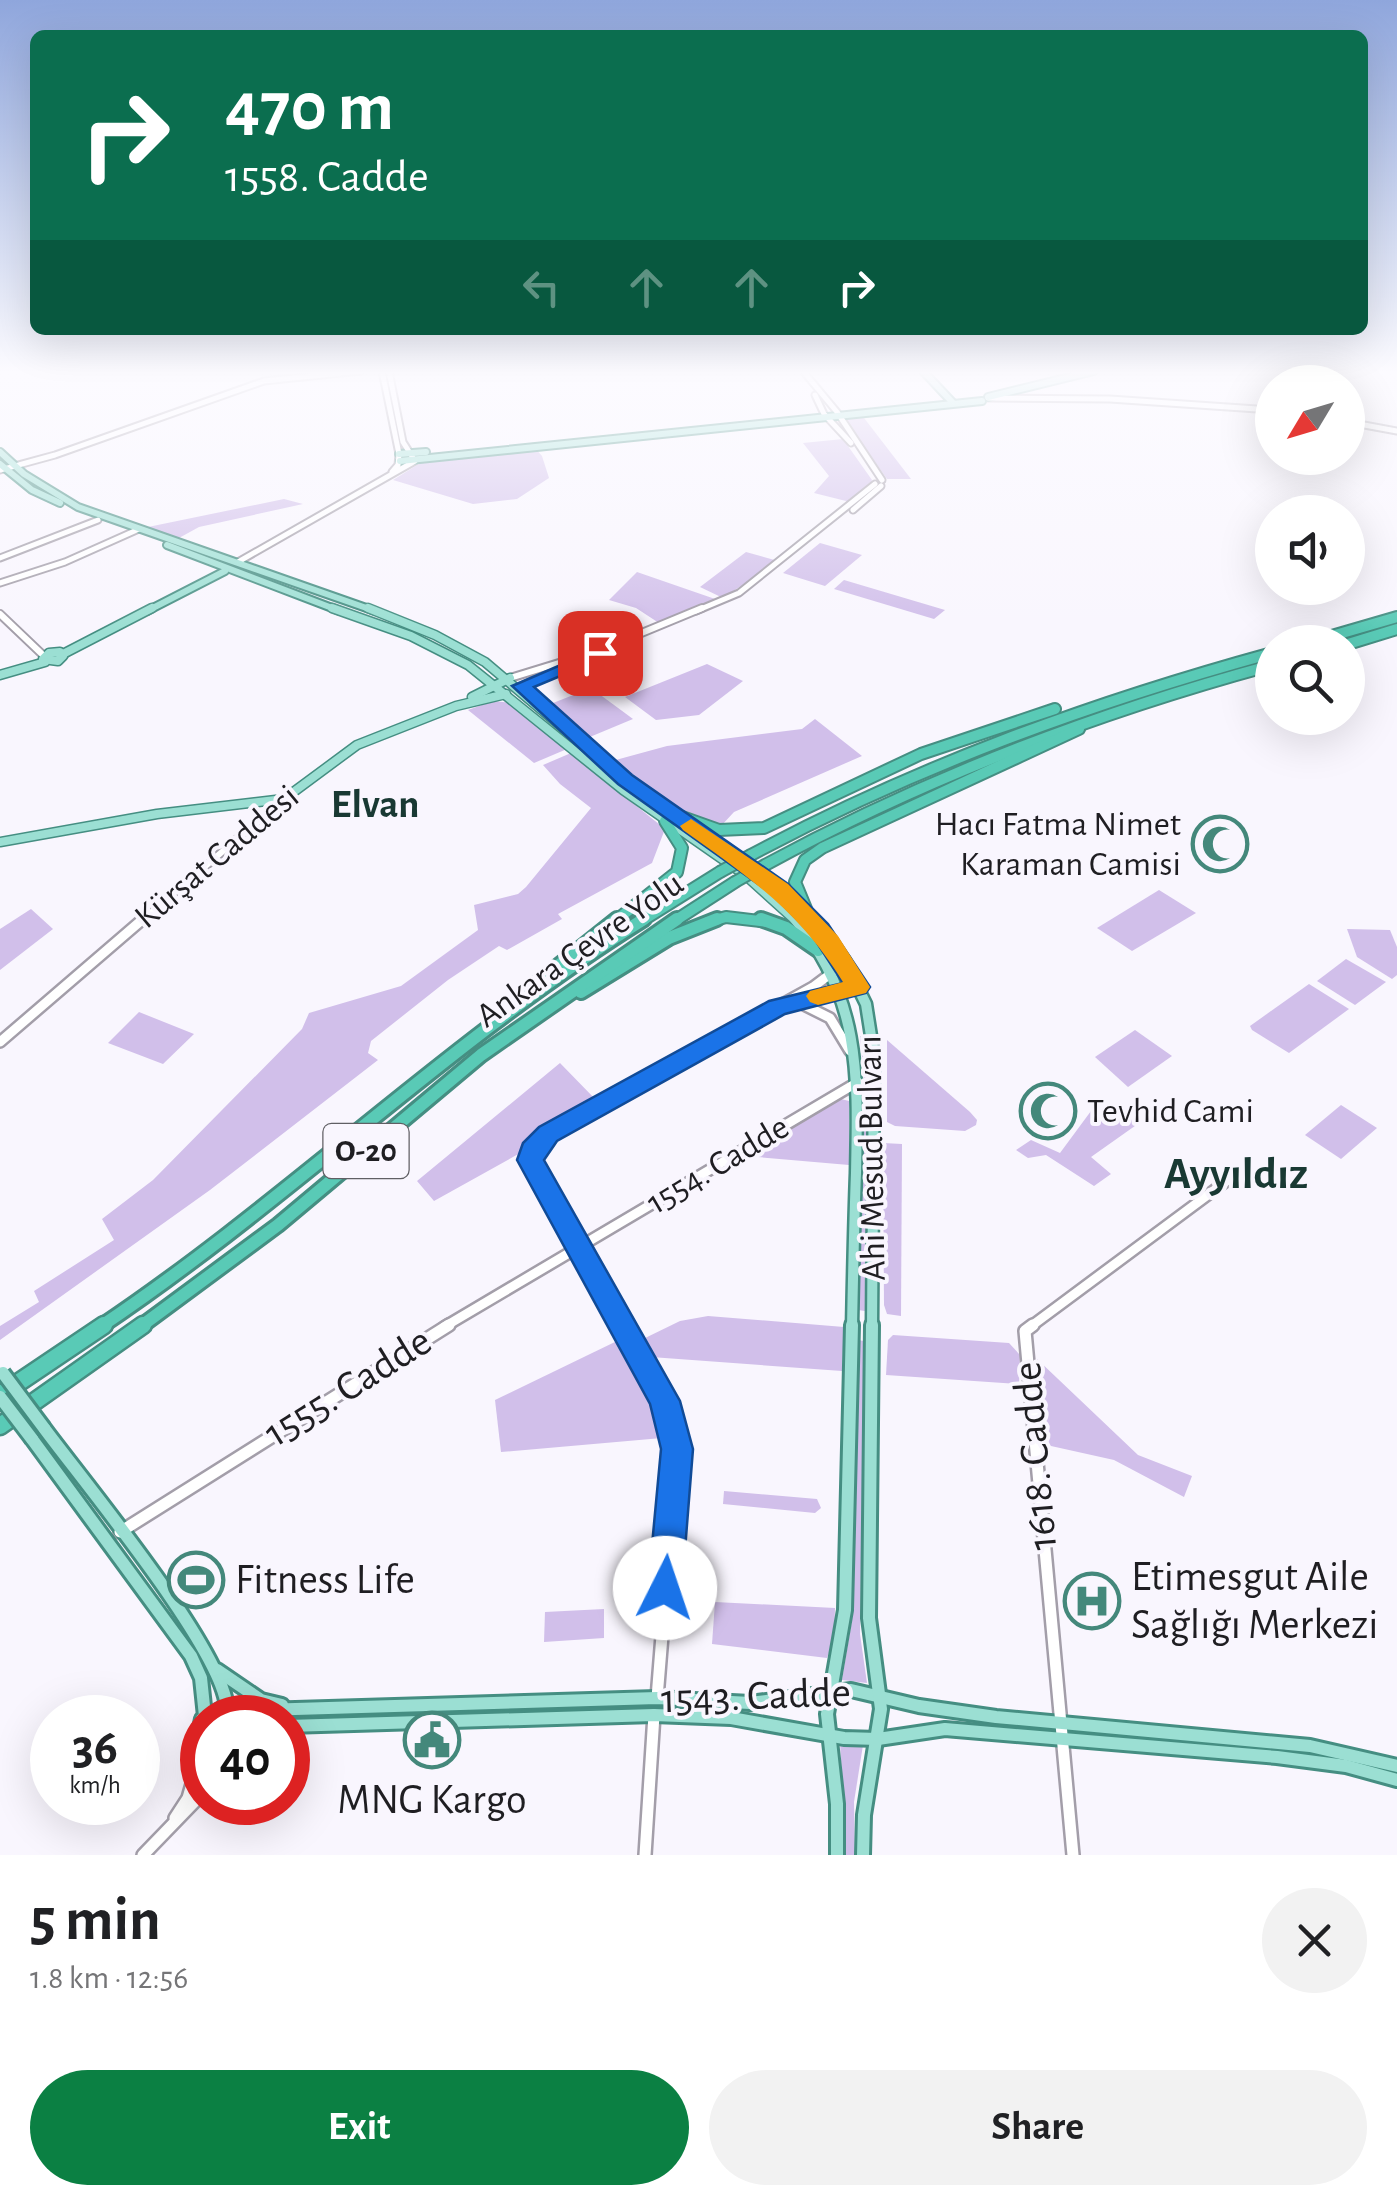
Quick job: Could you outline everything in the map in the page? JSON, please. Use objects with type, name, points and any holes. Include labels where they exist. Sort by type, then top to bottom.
[{"type":"highway","points":[[1365,626],[1397,617]]},
{"type":"highway","points":[[1365,639],[1397,629]]},
{"type":"highway","name":"Ankara Çevre Yolu","points":[[1,1385],[48,1362],[135,1304],[498,1019],[633,926],[751,854],[857,798],[1045,720],[1255,658]]},
{"type":"highway","name":"Ankara Çevre Yolu","points":[[0,1426],[53,1392],[278,1225],[481,1055],[616,958],[734,882],[952,771],[1146,699],[1255,669]]},
{"type":"highway","points":[[670,818],[719,830],[764,828],[892,766],[969,736],[1105,694],[1156,684]]},
{"type":"highway","points":[[809,916],[795,882],[805,860],[822,848],[940,790],[1146,699]]},
{"type":"highway","points":[[498,1019],[556,964],[670,879],[680,866],[682,848],[670,818]]},
{"type":"highway","points":[[538,1016],[693,926],[720,916],[750,915],[777,921],[818,950]]},
{"type":"highway","points":[[0,1436],[53,1392]]},
{"type":"main road","name":"Ahi Mesud Bulvarı","points":[[5,467],[32,490],[98,520],[136,531]]},
{"type":"main road","name":"Ahi Mesud Bulvarı","points":[[5,467],[49,492],[136,531],[417,638],[494,685],[670,818],[774,900],[818,950],[852,1028],[858,1082],[845,1610],[827,1714],[837,1804],[837,1855]]},
{"type":"main road","name":"Ahi Mesud Bulvarı","points":[[224,565],[238,562],[435,634],[510,678],[670,818],[773,883],[809,916],[858,987],[872,1026],[874,1055],[868,1562],[870,1631],[879,1695],[878,1738],[866,1798],[863,1855]]},
{"type":"main road","points":[[0,672],[50,656],[224,565]]},
{"type":"main road","name":"Kürşat Caddesi","points":[[284,799],[357,746],[456,706],[510,678]]},
{"type":"main road","name":"Kürşat Caddesi","points":[[456,706],[506,694],[522,686]]},
{"type":"main road","points":[[0,842],[188,809],[284,799]]},
{"type":"main road","points":[[1,1385],[44,1428],[202,1642],[224,1695]]},
{"type":"main road","points":[[1,1385],[32,1439],[191,1656],[201,1678],[202,1695]]},
{"type":"main road","points":[[216,1669],[254,1695]]},
{"type":"main road","name":"1543. Cadde","points":[[310,1707],[657,1698],[750,1703],[831,1691],[879,1695],[936,1709],[1310,1746],[1397,1766]]},
{"type":"main road","name":"1543. Cadde","points":[[310,1725],[654,1715],[753,1720],[830,1735],[878,1738],[946,1729],[1277,1757],[1346,1766],[1397,1780]]},
{"type":"street","points":[[5,467],[34,458]]},
{"type":"street","points":[[224,565],[391,473],[400,458]]},
{"type":"street","points":[[238,562],[392,476],[412,458]]},
{"type":"street","points":[[862,458],[878,483]]},
{"type":"street","points":[[863,458],[878,483]]},
{"type":"street","name":"Kürşat Caddesi","points":[[510,678],[598,651],[739,593],[878,483]]},
{"type":"street","name":"Kürşat Caddesi","points":[[522,686],[736,600],[878,483]]},
{"type":"street","points":[[0,558],[98,520]]},
{"type":"street","points":[[0,583],[65,562],[136,531]]},
{"type":"street","points":[[0,614],[31,647],[50,656]]},
{"type":"street","name":"Kürşat Caddesi","points":[[0,1042],[284,799]]},
{"type":"street","points":[[657,1698],[677,1449],[665,1401],[530,1160],[538,1140],[778,1007],[844,963]]},
{"type":"street","points":[[778,1007],[858,987]]},
{"type":"street","points":[[798,1002],[822,1011],[835,1023],[857,1066]]},
{"type":"street","name":"1554. Cadde","points":[[580,1248],[858,1082]]},
{"type":"street","name":"1618. Cadde","points":[[1059,1722],[1025,1332],[1236,1174]]},
{"type":"street","name":"1555. Cadde","points":[[120,1532],[285,1425],[580,1248]]},
{"type":"street","points":[[645,1855],[654,1715]]},
{"type":"street","points":[[1059,1722],[1072,1855]]},
{"type":"street","points":[[170,1826],[180,1810]]},
{"type":"street","points":[[142,1855],[180,1816]]},
{"type":"shaded area","points":[[455,458],[542,458],[549,478],[517,499],[473,504],[393,480],[422,462]]},
{"type":"shaded area","points":[[814,458],[856,458],[872,480],[869,488],[850,502],[814,493],[829,476]]},
{"type":"shaded area","points":[[872,458],[895,458],[911,479],[887,479]]},
{"type":"shaded area","points":[[284,499],[303,504],[199,527],[179,538],[148,527]]},
{"type":"shaded area","points":[[820,543],[862,555],[825,586],[783,573]]},
{"type":"shaded area","points":[[746,552],[778,561],[723,598],[700,587]]},
{"type":"shaded area","points":[[637,572],[718,600],[659,623],[636,608],[609,600]]},
{"type":"shaded area","points":[[844,580],[945,610],[934,619],[834,589]]},
{"type":"shaded area","points":[[707,664],[743,681],[699,715],[656,720],[625,697]]},
{"type":"shaded area","points":[[591,688],[633,719],[585,739],[548,705]]},
{"type":"shaded area","points":[[493,701],[512,703],[567,749],[534,763],[468,710]]},
{"type":"shaded area","points":[[815,719],[862,756],[734,812],[721,826],[691,816],[612,761],[667,746],[802,729]]},
{"type":"shaded area","points":[[571,753],[665,829],[652,863],[558,914],[562,919],[507,950],[499,946],[448,980],[371,1041],[368,1053],[378,1060],[210,1190],[0,1340],[0,1326],[39,1302],[34,1291],[114,1240],[102,1219],[153,1180],[302,1029],[309,1013],[401,986],[478,930],[474,905],[518,894],[526,887],[591,808],[543,765]]},
{"type":"shaded area","points":[[1159,890],[1196,913],[1132,951],[1097,928]]},
{"type":"shaded area","points":[[31,909],[53,929],[0,970],[0,929]]},
{"type":"shaded area","points":[[1347,929],[1390,930],[1397,947],[1397,975],[1392,979],[1357,957]]},
{"type":"shaded area","points":[[1346,959],[1386,982],[1355,1005],[1317,981]]},
{"type":"shaded area","points":[[1309,984],[1349,1009],[1289,1053],[1252,1030],[1250,1026]]},
{"type":"shaded area","points":[[139,1012],[194,1034],[163,1064],[108,1043]]},
{"type":"shaded area","points":[[1135,1030],[1172,1056],[1128,1087],[1095,1057]]},
{"type":"shaded area","points":[[860,1036],[868,1076],[865,1311],[858,1310],[864,1078]]},
{"type":"shaded area","points":[[887,1040],[970,1112],[977,1120],[976,1125],[965,1131],[895,1126],[887,1122]]},
{"type":"shaded area","points":[[560,1063],[597,1101],[535,1135],[522,1152],[434,1201],[417,1181]]},
{"type":"shaded area","points":[[837,1098],[849,1101],[849,1165],[746,1156]]},
{"type":"shaded area","points":[[1341,1105],[1377,1128],[1341,1159],[1305,1135]]},
{"type":"shaded area","points":[[1135,1106],[1149,1116],[1091,1157],[1111,1174],[1094,1186],[1046,1155],[1028,1158],[1016,1150],[1031,1140],[1060,1153],[1091,1111],[1108,1124]]},
{"type":"shaded area","points":[[883,1143],[902,1144],[901,1316],[887,1314],[884,1305]]},
{"type":"shaded area","points":[[708,1316],[844,1327],[842,1371],[651,1357],[641,1340],[680,1321]]},
{"type":"shaded area","points":[[893,1335],[1009,1343],[1020,1355],[1019,1384],[886,1375],[888,1340]]},
{"type":"shaded area","points":[[619,1340],[651,1391],[662,1438],[501,1452],[495,1400]]},
{"type":"shaded area","points":[[857,1340],[864,1341],[860,1634],[867,1683],[842,1680],[852,1620]]},
{"type":"shaded area","points":[[1037,1359],[1138,1455],[1192,1476],[1184,1497],[1114,1460],[1042,1444]]},
{"type":"shaded area","points":[[724,1491],[817,1499],[821,1508],[815,1513],[723,1504]]},
{"type":"shaded area","points":[[715,1602],[835,1608],[834,1640],[827,1658],[712,1644]]},
{"type":"shaded area","points":[[604,1609],[604,1638],[544,1642],[545,1612]]},
{"type":"shaded area","points":[[840,1742],[863,1745],[854,1802],[855,1855],[846,1855]]},
{"type":"slow traffic","points":[[691,826],[780,889],[830,942],[858,987],[818,996]]},
{"type":"place","name":"Hacı Fatma Nimet Karaman Camisi","points":[[1220,844]]},
{"type":"place","name":"Tevhid Cami","points":[[1048,1111]]},
{"type":"place","name":"Fitness Life","points":[[196,1580]]},
{"type":"place","name":"Etimesgut Aile Sağlığı Merkezi","points":[[1092,1601]]},
{"type":"place","name":"MNG Kargo","points":[[432,1740]]},
{"type":"district","name":"Elvan","points":[[375,805]]},
{"type":"district","name":"Ayyıldız","points":[[1236,1174]]},
{"type":"route","points":[[600,653],[522,686],[625,780],[780,889],[809,916],[858,987],[778,1007],[548,1134],[532,1150],[530,1160],[665,1401],[677,1449],[665,1588]]}]
